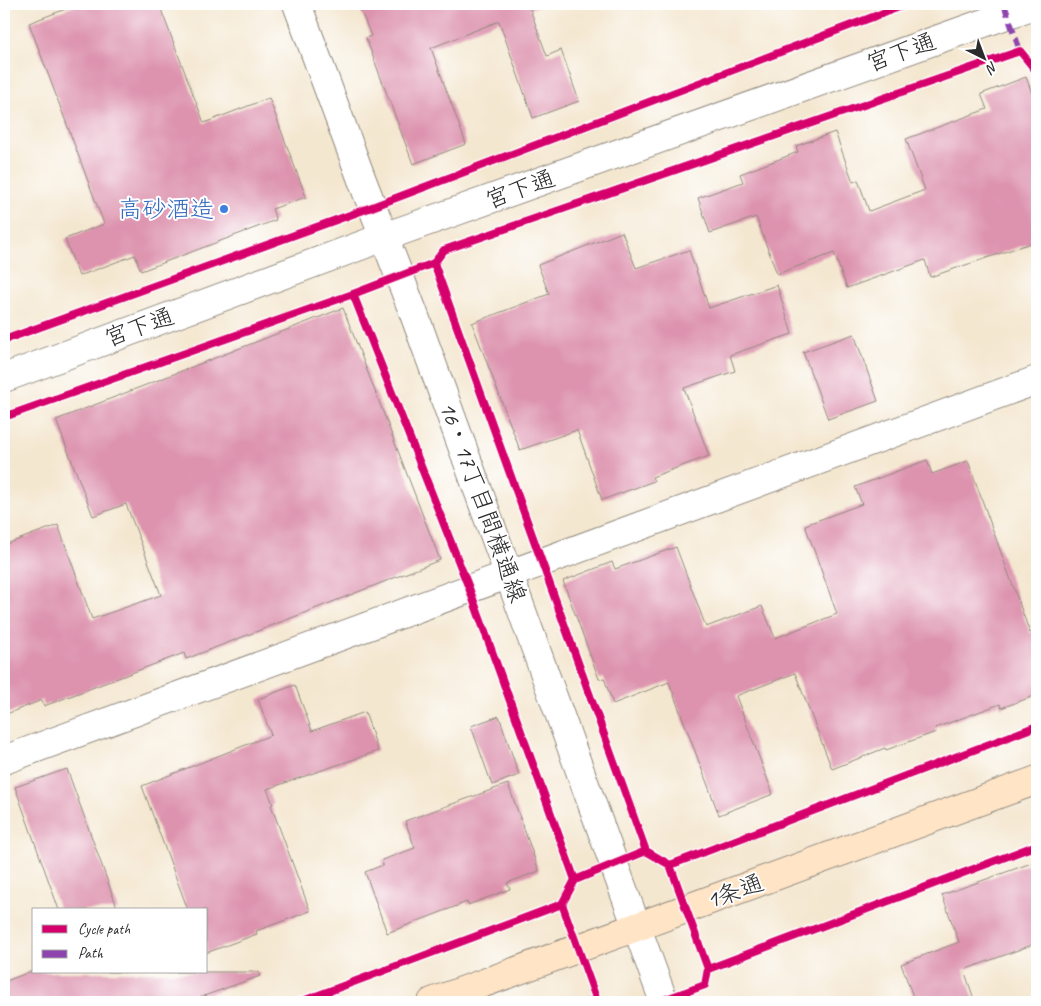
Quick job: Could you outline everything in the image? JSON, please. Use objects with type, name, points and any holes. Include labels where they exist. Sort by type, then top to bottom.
[{"type":"main road","name":"1条通","points":[[432,1002],[1037,780]]},
{"type":"street","name":"16・17丁目間横通線","points":[[297,4],[414,314],[664,1002]]},
{"type":"street","name":"宮下通","points":[[4,378],[384,237],[1037,4]]},
{"type":"street","points":[[4,760],[1037,380]]},
{"type":"building","points":[[79,4],[159,4],[204,123],[269,98],[306,197],[272,209],[276,220],[141,271],[135,255],[79,276],[65,239],[104,224],[29,23]]},
{"type":"building","points":[[358,4],[538,4],[538,6],[530,9],[547,56],[561,50],[579,101],[533,118],[499,21],[431,48],[466,144],[413,164],[366,38],[371,36]]},
{"type":"building","points":[[1026,77],[1037,107],[1037,241],[930,277],[925,260],[847,288],[834,253],[777,274],[756,217],[710,233],[698,198],[743,182],[740,174],[798,152],[796,146],[835,132],[853,182],[858,180],[869,211],[925,190],[906,139],[987,109],[981,94]]},
{"type":"building","points":[[622,232],[636,268],[689,250],[709,308],[777,285],[792,334],[730,355],[735,371],[684,388],[709,456],[652,477],[654,481],[602,500],[577,430],[520,450],[472,323],[549,294],[538,265]]},
{"type":"building","points":[[343,308],[440,560],[186,659],[184,653],[44,706],[42,700],[4,715],[4,545],[58,525],[92,619],[161,595],[126,504],[93,516],[56,420]]},
{"type":"building","points":[[854,334],[878,401],[828,419],[803,352]]},
{"type":"building","points":[[927,460],[932,474],[968,461],[1030,633],[1037,630],[1037,695],[1001,708],[1000,704],[935,728],[936,732],[886,750],[885,748],[832,769],[795,673],[736,696],[773,794],[719,815],[669,682],[613,704],[604,678],[599,679],[563,581],[612,562],[615,569],[676,547],[706,627],[762,606],[775,638],[837,614],[805,525],[862,504],[855,487]]},
{"type":"building","points":[[295,685],[312,731],[365,712],[378,751],[267,789],[273,804],[271,805],[310,911],[256,931],[257,934],[208,952],[208,908],[187,908],[142,786],[271,735],[258,699]]},
{"type":"building","points":[[499,716],[519,775],[492,785],[471,726]]},
{"type":"building","points":[[67,769],[117,908],[58,908],[15,787]]},
{"type":"building","points":[[508,784],[539,871],[507,883],[510,889],[468,905],[467,902],[387,933],[365,872],[383,865],[382,860],[415,848],[405,821]]},
{"type":"building","points":[[1037,861],[1037,943],[964,970],[975,1002],[915,1002],[901,964],[959,942],[942,895]]},
{"type":"building","points":[[29,972],[32,972],[32,974],[208,974],[208,972],[259,972],[260,976],[187,1002],[4,1002],[4,982]]},
{"type":"marked path","points":[[1004,4],[1020,51]]},
{"type":"marked path","points":[[586,1002],[596,998],[603,1002]]},
{"type":"cycle path","points":[[4,340],[372,207],[907,4]]},
{"type":"cycle path","points":[[658,1002],[705,985],[708,969],[670,865],[646,851],[434,263],[444,250],[1020,51],[1037,72]]},
{"type":"cycle path","points":[[353,294],[434,263]]},
{"type":"cycle path","points":[[4,417],[353,294],[469,588],[575,880]]},
{"type":"cycle path","points":[[670,865],[1037,726]]},
{"type":"cycle path","points":[[708,969],[1037,845]]},
{"type":"cycle path","points":[[300,1002],[562,904],[575,880],[646,851]]},
{"type":"cycle path","points":[[562,904],[596,998]]},
{"type":"place","name":"高砂酒造","points":[[224,209]]}]
